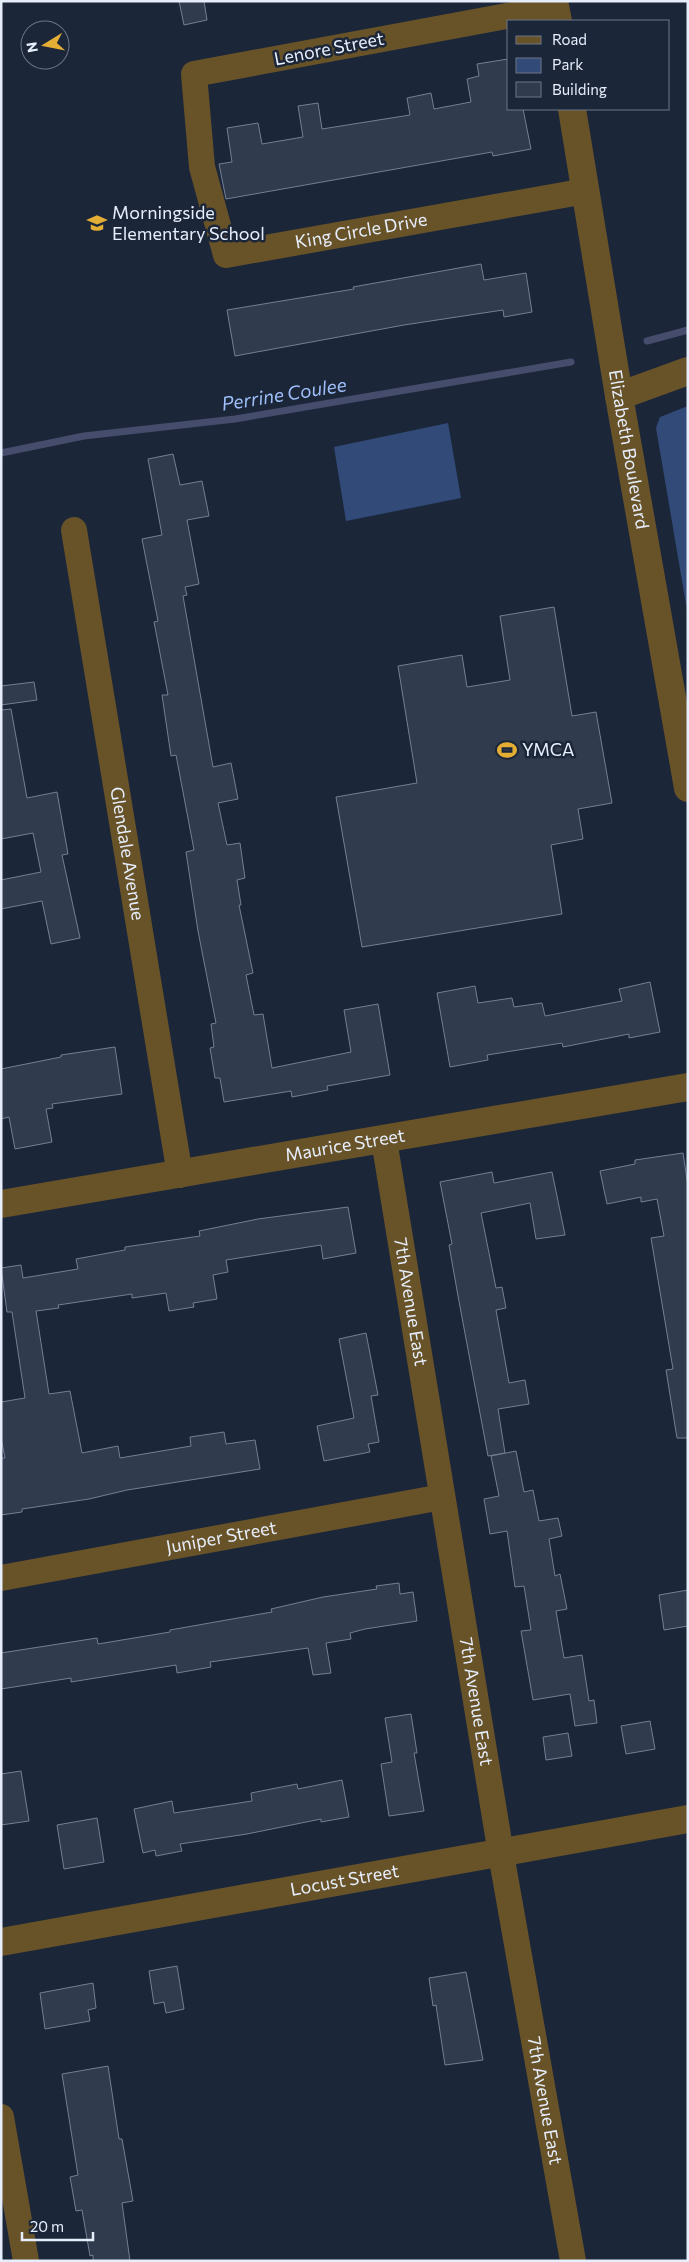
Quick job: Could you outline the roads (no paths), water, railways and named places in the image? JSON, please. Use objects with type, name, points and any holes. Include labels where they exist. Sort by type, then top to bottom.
[{"type":"street","name":"Lenore Street","points":[[202,167],[194,74],[556,10]]},
{"type":"street","name":"Elizabeth Boulevard","points":[[572,110],[619,396],[688,788]]},
{"type":"street","name":"King Circle Drive","points":[[202,167],[226,255],[586,191]]},
{"type":"street","points":[[619,396],[688,372]]},
{"type":"street","name":"Glendale Avenue","points":[[74,530],[180,1175]]},
{"type":"street","name":"Maurice Street","points":[[1,1204],[688,1087]]},
{"type":"street","name":"7th Avenue East","points":[[384,1140],[501,1854],[573,2261]]},
{"type":"street","name":"Juniper Street","points":[[1,1578],[442,1497]]},
{"type":"street","name":"Locust Street","points":[[1,1942],[688,1819]]},
{"type":"street","points":[[1,2117],[26,2261]]},
{"type":"waterway","name":"Perrine Coulee","points":[[647,341],[688,330]]},
{"type":"waterway","name":"Perrine Coulee","points":[[1,453],[84,436],[235,419],[571,362]]},
{"type":"place","name":"Morningside Elementary School","points":[[97,223]]},
{"type":"place","name":"YMCA","points":[[507,750]]}]
